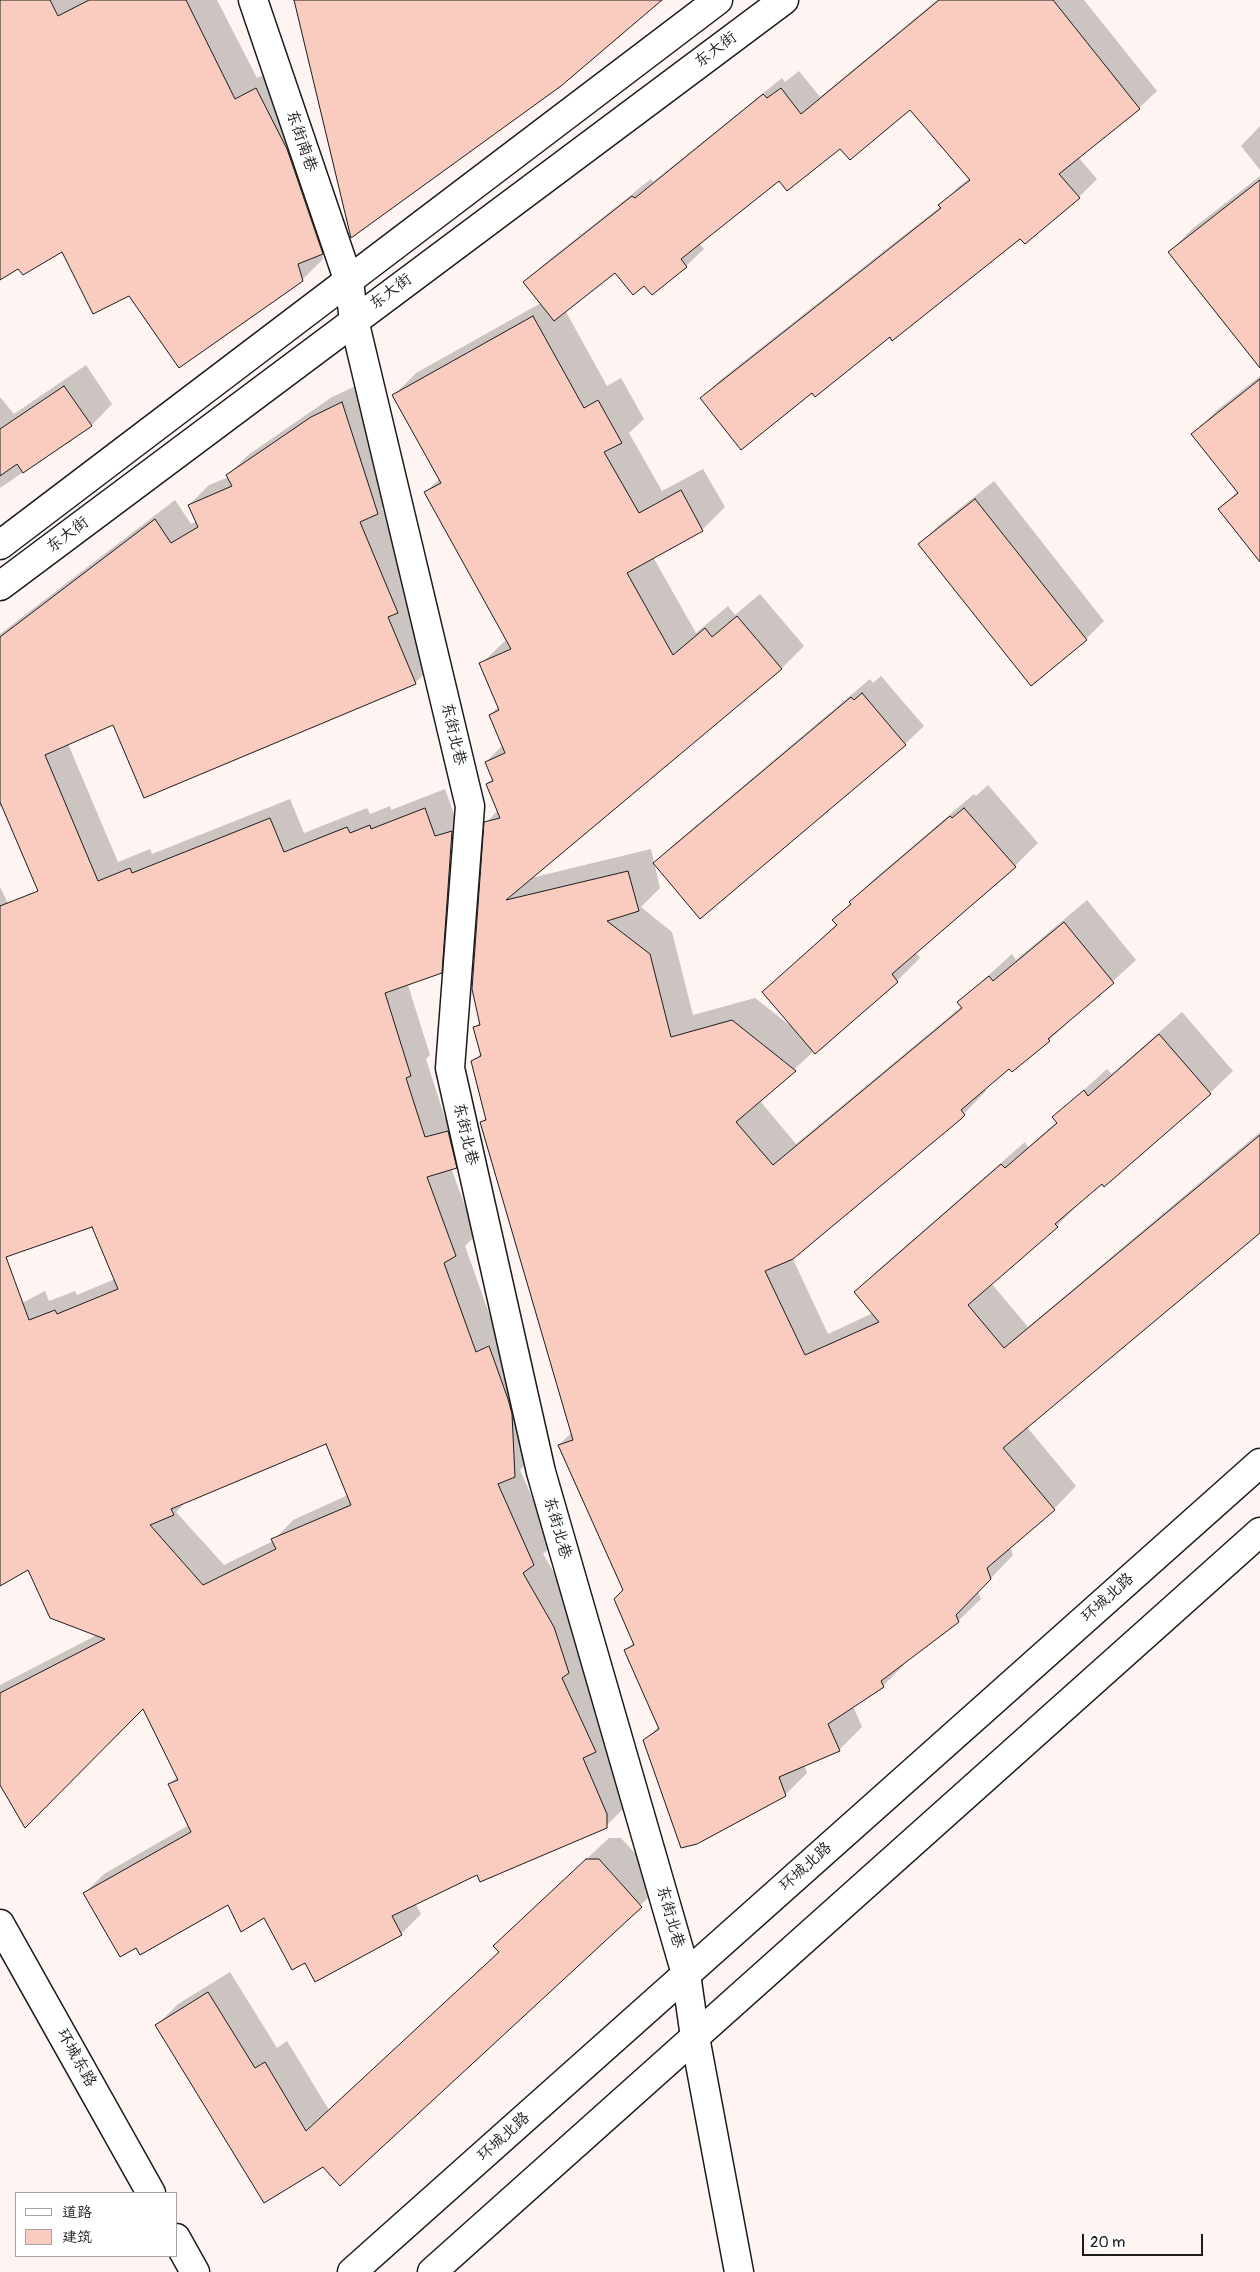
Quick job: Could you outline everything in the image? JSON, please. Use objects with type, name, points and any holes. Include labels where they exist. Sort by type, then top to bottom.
[{"type":"main road","name":"东街南巷","points":[[253,0],[349,282]]},
{"type":"main road","name":"东大街","points":[[0,545],[349,282],[718,0]]},
{"type":"main road","name":"东大街","points":[[0,586],[784,0]]},
{"type":"main road","name":"东街北巷","points":[[349,282],[354,320],[470,806],[450,1068],[541,1472],[686,1974],[695,2037],[739,2272]]},
{"type":"main road","name":"环城北路","points":[[352,2272],[1260,1463]]},
{"type":"main road","points":[[432,2272],[1260,1532]]},
{"type":"main road","name":"环城东路","points":[[0,1924],[150,2192]]},
{"type":"main road","points":[[178,2242],[195,2272]]},
{"type":"building","points":[[0,0],[50,0],[58,16],[89,0],[186,0],[235,99],[256,88],[287,149],[323,254],[298,264],[303,281],[179,368],[129,296],[93,314],[62,252],[23,275],[18,269],[0,280]]},
{"type":"building","points":[[294,0],[662,0],[561,86],[351,238]]},
{"type":"building","points":[[939,0],[1053,0],[1140,109],[1059,174],[1080,198],[1025,244],[1020,239],[892,341],[890,337],[815,397],[812,393],[741,450],[700,398],[941,208],[938,205],[970,180],[910,110],[850,160],[840,149],[787,191],[779,181],[681,259],[687,267],[652,295],[644,286],[633,295],[615,273],[554,321],[523,282],[632,196],[635,198],[763,94],[767,98],[781,88],[801,114]]},
{"type":"building","points":[[1260,180],[1260,368],[1168,252]]},
{"type":"building","points":[[533,316],[584,408],[598,400],[622,443],[604,452],[639,513],[681,490],[703,531],[627,573],[673,655],[705,628],[712,637],[737,616],[782,669],[506,900],[628,871],[639,911],[607,921],[650,954],[671,1037],[732,1020],[796,1071],[736,1122],[773,1165],[962,1008],[957,1002],[989,976],[993,981],[1064,922],[1114,983],[1048,1039],[1050,1041],[1012,1072],[1009,1069],[961,1110],[965,1115],[961,1119],[793,1259],[765,1271],[805,1355],[879,1322],[854,1292],[1001,1164],[1005,1168],[1057,1123],[1052,1117],[1084,1090],[1088,1096],[1159,1034],[1211,1094],[1104,1187],[1102,1184],[1055,1224],[1058,1227],[968,1305],[1004,1348],[1260,1135],[1260,1233],[1003,1448],[1055,1510],[987,1568],[991,1579],[956,1615],[959,1622],[881,1681],[884,1687],[828,1724],[840,1751],[779,1777],[786,1796],[697,1844],[681,1848],[643,1740],[659,1729],[624,1650],[634,1645],[614,1599],[623,1590],[558,1445],[573,1440],[480,1122],[486,1120],[471,1061],[481,1056],[473,1027],[480,1025],[472,989],[484,822],[500,818],[486,784],[493,781],[485,762],[505,753],[489,715],[499,710],[479,663],[511,649],[424,492],[441,483],[392,395]]},
{"type":"building","points":[[1260,379],[1260,562],[1218,509],[1238,493],[1191,434]]},
{"type":"building","points":[[64,386],[92,426],[23,473],[17,464],[0,476],[0,429]]},
{"type":"building","points":[[342,402],[378,514],[360,522],[398,613],[388,617],[416,684],[144,798],[113,725],[45,755],[98,881],[130,868],[132,873],[270,818],[284,852],[347,827],[350,833],[370,825],[371,829],[425,808],[435,836],[452,831],[442,973],[385,993],[411,1076],[406,1078],[425,1137],[448,1131],[457,1168],[427,1177],[456,1256],[444,1263],[476,1352],[489,1346],[508,1399],[512,1414],[515,1477],[498,1484],[534,1565],[523,1573],[554,1627],[569,1673],[562,1678],[596,1752],[583,1758],[607,1814],[607,1828],[480,1882],[477,1875],[392,1916],[402,1935],[315,1982],[305,1963],[292,1970],[264,1918],[241,1932],[228,1905],[140,1955],[136,1948],[120,1957],[83,1893],[191,1832],[168,1784],[178,1780],[143,1709],[25,1828],[0,1785],[0,1693],[105,1639],[50,1618],[28,1570],[0,1586],[0,906],[38,891],[0,802],[0,637],[155,519],[171,543],[198,527],[188,505],[232,486],[226,475],[311,417]],"holes":[[[92,1227],[118,1289],[57,1314],[55,1310],[29,1320],[6,1257]],[[326,1444],[351,1505],[271,1539],[276,1549],[203,1585],[150,1525],[174,1515],[171,1509]]]},
{"type":"building","points":[[975,499],[1087,640],[1031,686],[918,544]]},
{"type":"building","points":[[862,693],[906,745],[700,919],[653,863],[851,697],[854,700]]},
{"type":"building","points":[[964,808],[1016,867],[892,974],[898,982],[815,1054],[762,992],[837,925],[832,920],[851,904],[849,902],[950,816],[952,818]]},
{"type":"building","points":[[586,1859],[599,1859],[642,1907],[340,2186],[323,2167],[264,2203],[155,2025],[208,1992],[255,2068],[265,2062],[306,2131],[499,1952],[493,1946]]}]
